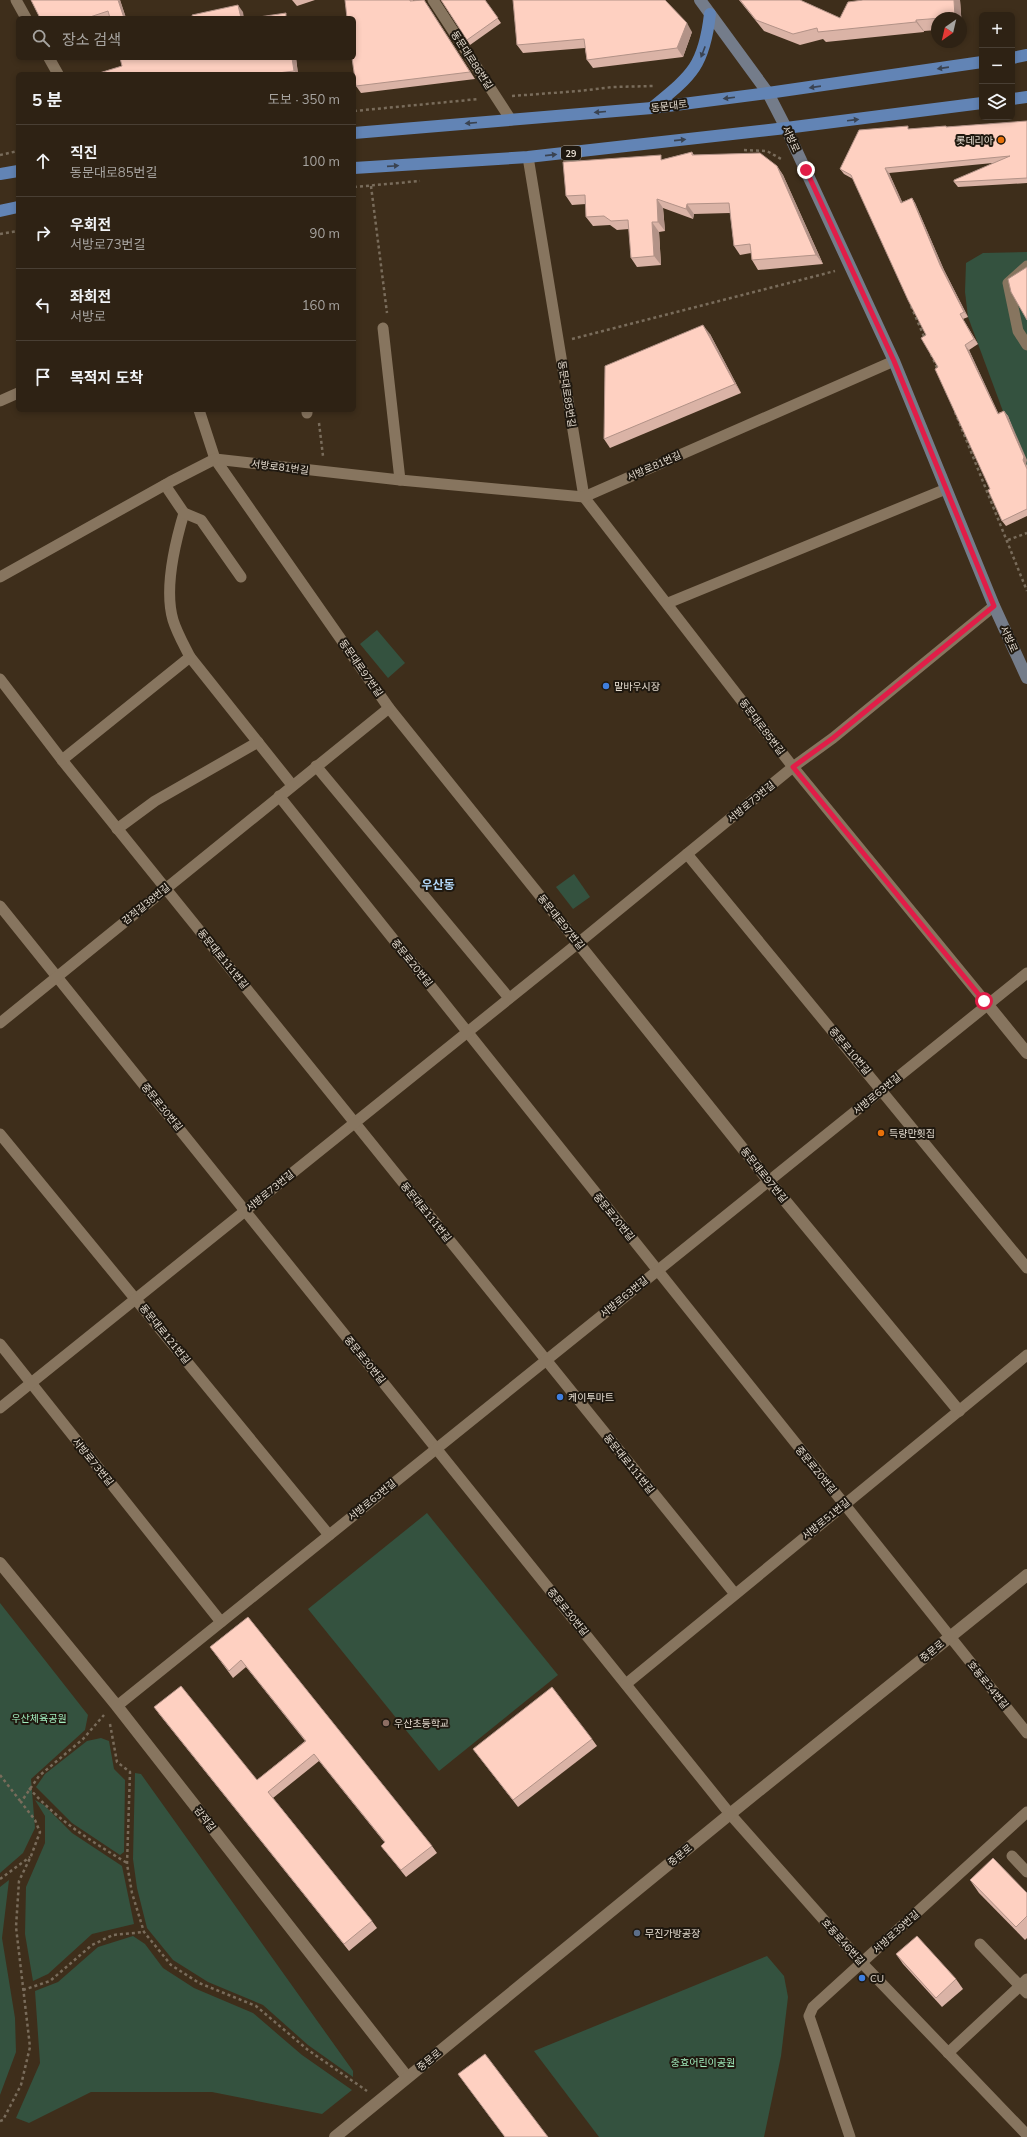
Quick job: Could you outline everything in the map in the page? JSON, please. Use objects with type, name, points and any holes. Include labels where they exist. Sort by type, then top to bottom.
[{"type":"main road","name":"서방로","points":[[700,0],[768,93],[786,128],[894,361],[994,606],[1027,678]]},
{"type":"main road","points":[[652,108],[680,85],[695,68],[703,52],[710,14]]},
{"type":"main road","points":[[1015,57],[1027,55]]},
{"type":"main road","name":"동문대로","points":[[356,133],[652,108],[979,62]]},
{"type":"main road","points":[[1015,99],[1027,97]]},
{"type":"main road","name":"29","points":[[356,168],[528,157],[786,128],[979,103]]},
{"type":"main road","points":[[0,174],[16,171]]},
{"type":"main road","points":[[0,211],[16,207]]},
{"type":"street","name":"동문대로97번길","points":[[578,943],[768,1180],[959,1411]]},
{"type":"street","name":"동문대로85번길","points":[[988,1005],[1027,1053]]},
{"type":"street","name":"감적길","points":[[0,1563],[117,1706],[408,2077]]},
{"type":"street","name":"중문로","points":[[335,2137],[730,1814],[1027,1575]]},
{"type":"lane","points":[[16,0],[25,16]]},
{"type":"lane","name":"동문대로86번길","points":[[433,0],[511,120]]},
{"type":"lane","points":[[50,60],[57,72]]},
{"type":"lane","name":"동문대로85번길","points":[[528,157],[584,497],[668,603],[793,767],[988,1005]]},
{"type":"lane","points":[[1027,266],[1008,283],[1018,331],[1027,345]]},
{"type":"lane","points":[[386,324],[400,480]]},
{"type":"lane","name":"서방로81번길","points":[[215,459],[400,480],[584,497],[894,361]]},
{"type":"lane","points":[[0,401],[16,394]]},
{"type":"lane","name":"동문대로97번길","points":[[200,412],[215,459],[389,708],[578,943]]},
{"type":"lane","points":[[0,577],[165,484],[215,459]]},
{"type":"lane","points":[[165,484],[184,512],[200,520],[241,577]]},
{"type":"lane","points":[[668,603],[946,489]]},
{"type":"lane","points":[[184,512],[176,536],[170,596],[173,620],[190,657],[292,785]]},
{"type":"lane","name":"서방로73번길","points":[[0,1408],[578,943],[793,767],[833,738],[994,606]]},
{"type":"lane","points":[[62,760],[190,657]]},
{"type":"lane","name":"동문대로111번길","points":[[0,679],[117,829],[735,1594]]},
{"type":"lane","name":"감적길38번길","points":[[0,1023],[292,785],[389,708]]},
{"type":"lane","points":[[117,829],[155,801],[258,742]]},
{"type":"lane","points":[[316,766],[509,998]]},
{"type":"lane","name":"중문로20번길","points":[[279,796],[949,1637]]},
{"type":"lane","name":"중문로10번길","points":[[687,854],[1027,1268]]},
{"type":"lane","name":"중문로30번길","points":[[0,906],[730,1814]]},
{"type":"lane","name":"서방로63번길","points":[[117,1706],[768,1180],[1027,973]]},
{"type":"lane","name":"동문대로121번길","points":[[0,1134],[330,1535]]},
{"type":"lane","name":"서방로73번길","points":[[0,1344],[221,1622]]},
{"type":"lane","name":"서방로51번길","points":[[626,1684],[1027,1355]]},
{"type":"lane","name":"호동로34번길","points":[[949,1637],[1027,1733]]},
{"type":"lane","name":"서방로39번길","points":[[850,2137],[808,2016],[813,2007],[1027,1812]]},
{"type":"lane","name":"호동로46번길","points":[[730,1814],[862,1963],[1027,2135]]},
{"type":"lane","points":[[1012,1856],[1027,1872]]},
{"type":"lane","points":[[948,2053],[1025,1986],[980,1944]]},
{"type":"path","points":[[356,111],[613,87],[652,86],[658,84]]},
{"type":"path","points":[[0,155],[16,151]]},
{"type":"path","points":[[371,186],[386,324]]},
{"type":"path","points":[[0,234],[16,231]]},
{"type":"path","points":[[558,343],[850,267]]},
{"type":"path","points":[[908,299],[926,343]]},
{"type":"path","points":[[929,350],[938,372]]},
{"type":"path","points":[[953,408],[1008,540],[1027,591]]},
{"type":"path","points":[[311,413],[323,460]]},
{"type":"path","points":[[1008,540],[1027,534]]},
{"type":"path","points":[[21,1802],[29,1788],[39,1776],[83,1739],[108,1712],[117,1762],[130,1772],[127,1864],[132,1893],[144,1932],[171,1965],[199,1983],[256,2006],[308,2050],[367,2091]]},
{"type":"path","points":[[0,1775],[35,1820],[40,1832],[19,1881],[16,1927],[30,2047],[20,2085],[3,2120],[0,2121]]},
{"type":"path","points":[[29,1788],[53,1812],[76,1831],[127,1864]]},
{"type":"path","points":[[0,1879],[31,1856]]},
{"type":"path","points":[[23,1990],[50,1981],[92,1945],[113,1935],[144,1932]]},
{"type":"green space","points":[[1027,252],[1027,476],[968,317],[965,292],[966,263],[983,253]]},
{"type":"green space","points":[[377,630],[405,663],[388,678],[360,644]]},
{"type":"green space","points":[[574,874],[590,897],[573,909],[556,887]]},
{"type":"green space","points":[[427,1513],[558,1675],[439,1771],[308,1609]]},
{"type":"green space","name":"우산체육공원","points":[[0,1603],[88,1715],[85,1730],[31,1779],[35,1828],[23,1853],[0,1873]]},
{"type":"green space","points":[[101,1738],[109,1741],[114,1769],[125,1780],[124,1852],[120,1855],[72,1823],[36,1787],[45,1774],[87,1741]]},
{"type":"green space","points":[[135,1773],[141,1774],[353,2071],[353,2077],[308,2045],[263,2005],[208,1982],[173,1960],[147,1928],[137,1888],[133,1859]]},
{"type":"green space","points":[[35,1800],[44,1805],[72,1833],[122,1866],[134,1924],[92,1934],[48,1974],[33,1981],[25,1934],[26,1887],[45,1843],[45,1816]]},
{"type":"green space","points":[[9,1880],[2,1938],[15,2018],[16,2052],[0,2095],[0,1887]]},
{"type":"green space","points":[[133,1936],[145,1944],[163,1968],[194,1988],[253,2013],[302,2055],[352,2090],[322,2114],[212,2092],[91,2092],[29,2123],[16,2118],[40,2063],[35,1991],[58,1982],[98,1947]]},
{"type":"green space","name":"충효어린이공원","points":[[767,1956],[784,1976],[788,1997],[781,2056],[764,2137],[599,2137],[534,2051]]},
{"type":"building","points":[[31,0],[118,0],[123,16],[109,16],[108,11],[93,16],[39,16]]},
{"type":"building","points":[[345,0],[424,0],[470,72],[356,86],[356,72],[354,72],[352,60],[356,60],[356,16],[347,16]]},
{"type":"building","points":[[441,0],[485,0],[498,18],[467,40]]},
{"type":"building","points":[[513,0],[665,0],[687,23],[677,48],[587,60],[584,39],[517,45]]},
{"type":"building","points":[[740,0],[800,0],[840,18],[848,2],[863,0],[954,0],[955,12],[931,12],[931,19],[916,20],[916,22],[818,32],[817,28],[793,34],[756,20]]},
{"type":"building","points":[[238,5],[241,16],[192,16]]},
{"type":"building","points":[[286,13],[286,16],[266,16]]},
{"type":"building","points":[[120,60],[292,60],[294,71],[102,72],[122,66]]},
{"type":"building","points":[[1027,121],[1027,178],[954,182],[954,180],[1010,156],[885,168],[901,203],[912,198],[940,265],[964,312],[960,314],[974,339],[965,345],[998,414],[1004,411],[1024,457],[1023,460],[1027,469],[1027,509],[1002,521],[988,490],[990,489],[935,369],[938,367],[921,338],[926,335],[908,300],[851,175],[840,169],[859,130],[908,126],[908,129],[946,127]]},
{"type":"building","points":[[692,152],[692,155],[760,153],[777,166],[816,255],[752,260],[750,244],[734,246],[729,203],[687,204],[686,209],[657,199],[658,222],[652,222],[654,256],[631,258],[628,220],[611,221],[604,216],[586,217],[585,195],[566,196],[563,162],[661,155],[661,160]]},
{"type":"building","points":[[1027,267],[1027,320],[1011,292],[1008,279]]},
{"type":"building","points":[[703,325],[735,384],[604,439],[605,366]]},
{"type":"building","points":[[248,1617],[432,1846],[401,1870],[381,1846],[385,1842],[314,1754],[268,1792],[372,1921],[344,1944],[154,1707],[181,1686],[257,1780],[306,1741],[241,1660],[229,1671],[210,1647]]},
{"type":"building","points":[[552,1687],[592,1739],[513,1800],[473,1749]]},
{"type":"building","points":[[993,1858],[1027,1893],[1027,1916],[1016,1927],[970,1880]]},
{"type":"building","points":[[917,1936],[956,1979],[936,1998],[896,1954]]},
{"type":"building","points":[[485,2054],[548,2137],[505,2137],[458,2074]]},
{"type":"place","name":"롯데리아","points":[[1001,140]]},
{"type":"place","name":"말바우시장","points":[[606,686]]},
{"type":"place","name":"득량만횟집","points":[[881,1133]]},
{"type":"place","name":"케이투마트","points":[[560,1397]]},
{"type":"place","name":"우산초등학교","points":[[386,1723]]},
{"type":"place","name":"무진가방공장","points":[[637,1933]]},
{"type":"place","name":"CU","points":[[862,1978]]},
{"type":"district","name":"우산동","points":[[438,884]]},
{"type":"route","points":[[806,170],[894,361],[994,606],[833,738],[793,767],[984,1001]]}]
